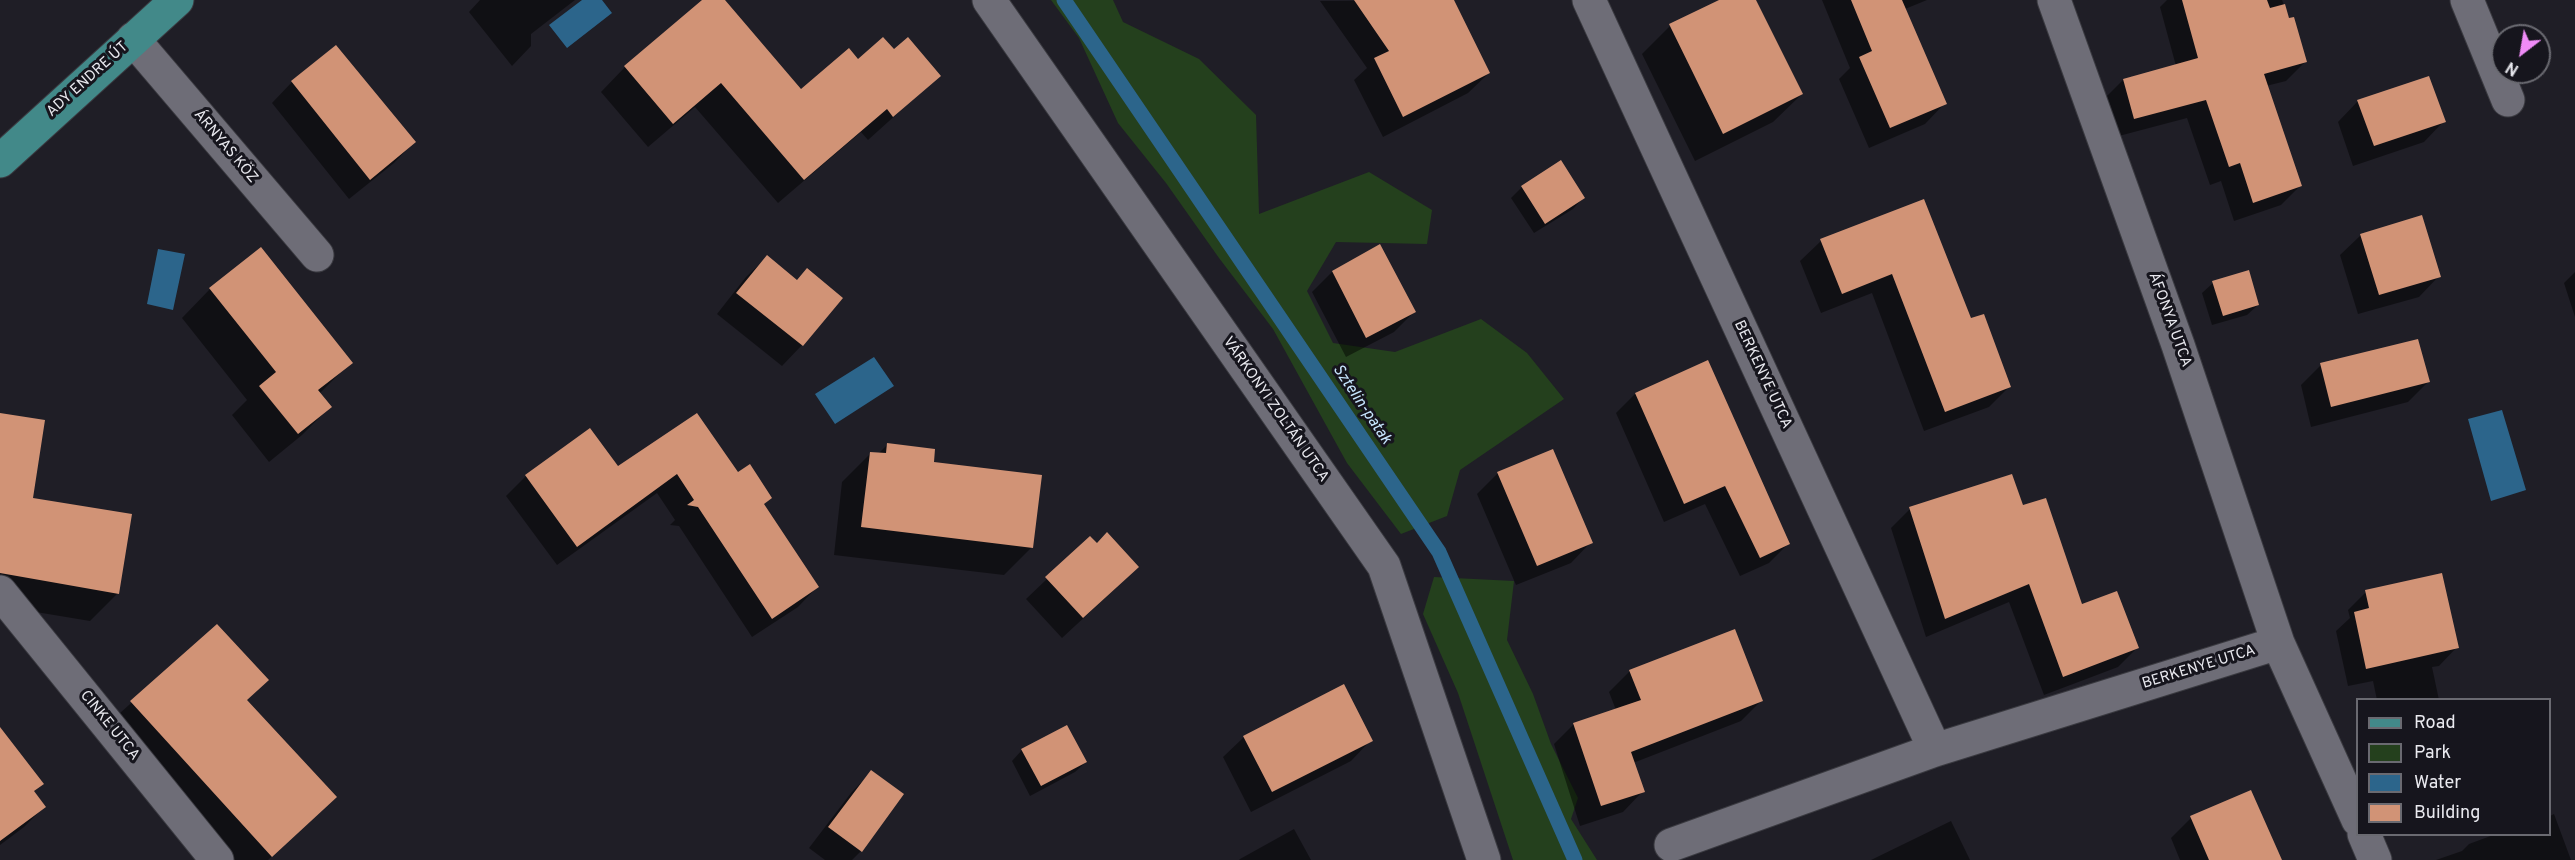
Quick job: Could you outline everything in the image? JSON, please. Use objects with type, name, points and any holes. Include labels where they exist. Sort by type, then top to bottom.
[{"type":"main road","name":"ADY ENDRE ÚT","points":[[0,161],[177,0]]},
{"type":"street","name":"VÁRKONYI ZOLTÁN UTCA","points":[[989,0],[1384,566],[1484,860]]},
{"type":"street","name":"BERKENYE UTCA","points":[[1589,0],[1935,750]]},
{"type":"street","name":"ÁFONYA UTCA","points":[[2054,0],[2178,345],[2278,643]]},
{"type":"street","points":[[2467,0],[2508,100]]},
{"type":"street","name":"ÁRNYAS KÖZ","points":[[134,39],[317,255]]},
{"type":"street","name":"CINKE UTCA","points":[[0,592],[218,860]]},
{"type":"street","name":"BERKENYE UTCA","points":[[1671,845],[1935,750],[2278,643]]},
{"type":"street","points":[[2278,643],[2356,816]]},
{"type":"street","points":[[2365,836],[2375,860]]},
{"type":"green space","points":[[1051,0],[1113,0],[1123,22],[1199,59],[1256,115],[1259,214],[1369,172],[1432,210],[1427,244],[1336,242],[1307,291],[1333,343],[1395,352],[1481,319],[1527,353],[1564,399],[1460,470],[1447,516],[1401,534],[1347,463],[1273,329],[1166,183],[1118,123],[1079,38]]},
{"type":"green space","points":[[1434,577],[1514,581],[1507,640],[1533,694],[1551,744],[1578,798],[1571,819],[1597,860],[1513,860],[1458,693],[1423,614]]},
{"type":"water","points":[[582,0],[602,0],[612,13],[567,48],[549,25]]},
{"type":"water","points":[[158,249],[185,254],[173,310],[147,304]]},
{"type":"water","points":[[874,357],[894,386],[835,424],[815,394]]},
{"type":"water","points":[[2502,410],[2526,490],[2491,501],[2468,419]]},
{"type":"building","points":[[702,0],[725,0],[801,89],[849,48],[858,59],[883,37],[894,49],[908,37],[941,76],[893,117],[887,109],[804,180],[721,83],[673,124],[624,66]]},
{"type":"building","points":[[1354,0],[1454,0],[1490,73],[1403,117],[1374,58],[1389,51]]},
{"type":"building","points":[[1719,0],[1756,0],[1803,94],[1723,134],[1669,24]]},
{"type":"building","points":[[1851,0],[1902,0],[1947,104],[1890,128],[1859,57],[1872,51]]},
{"type":"building","points":[[2182,0],[2267,0],[2270,8],[2285,4],[2289,18],[2294,17],[2307,62],[2264,74],[2302,186],[2253,203],[2240,163],[2229,167],[2206,100],[2134,119],[2123,79],[2198,58]]},
{"type":"building","points":[[336,45],[416,142],[370,180],[291,81]]},
{"type":"building","points":[[2429,76],[2446,122],[2374,146],[2357,100]]},
{"type":"building","points":[[1561,160],[1585,198],[1545,224],[1521,186]]},
{"type":"building","points":[[1924,199],[1971,318],[1984,314],[2011,387],[1945,412],[1892,274],[1842,294],[1820,239]]},
{"type":"building","points":[[2422,215],[2441,277],[2379,295],[2360,234]]},
{"type":"building","points":[[1380,244],[1416,312],[1366,338],[1332,271]]},
{"type":"building","points":[[261,247],[353,363],[318,390],[332,407],[298,434],[259,386],[276,372],[209,288]]},
{"type":"building","points":[[767,255],[797,280],[807,268],[843,298],[803,346],[736,293]]},
{"type":"building","points":[[2249,270],[2259,305],[2223,316],[2212,281]]},
{"type":"building","points":[[2418,339],[2430,382],[2331,407],[2320,363]]},
{"type":"building","points":[[1708,360],[1790,544],[1760,558],[1725,486],[1684,504],[1635,393]]},
{"type":"building","points":[[0,413],[45,420],[33,498],[132,514],[119,594],[0,573]]},
{"type":"building","points":[[697,413],[738,472],[750,464],[772,498],[764,504],[819,587],[772,619],[698,507],[687,505],[694,500],[677,474],[577,547],[525,475],[590,428],[618,466]]},
{"type":"building","points":[[887,443],[935,449],[934,462],[1042,475],[1033,548],[861,527],[870,452],[886,453]]},
{"type":"building","points":[[1553,449],[1593,543],[1537,566],[1497,472]]},
{"type":"building","points":[[2012,474],[2023,505],[2046,498],[2082,604],[2117,591],[2139,648],[2063,677],[2029,584],[1945,619],[1909,507]]},
{"type":"building","points":[[1107,532],[1139,567],[1083,618],[1045,577],[1090,536],[1097,543]]},
{"type":"building","points":[[2442,573],[2459,648],[2366,669],[2354,612],[2369,608],[2365,590]]},
{"type":"building","points":[[217,624],[269,680],[247,700],[337,797],[272,857],[130,701]]},
{"type":"building","points":[[1735,629],[1763,701],[1631,752],[1645,792],[1601,806],[1573,723],[1641,700],[1629,670]]},
{"type":"building","points":[[1344,684],[1373,741],[1272,792],[1243,736]]},
{"type":"building","points":[[1067,725],[1087,762],[1041,786],[1021,749]]},
{"type":"building","points":[[0,727],[44,784],[34,791],[46,807],[0,841]]},
{"type":"building","points":[[871,770],[904,794],[862,852],[828,827]]},
{"type":"building","points":[[2251,790],[2282,860],[2209,860],[2190,816]]},
{"type":"waterway","name":"Sztelin-patak","points":[[1064,0],[1439,552],[1575,860]]}]
